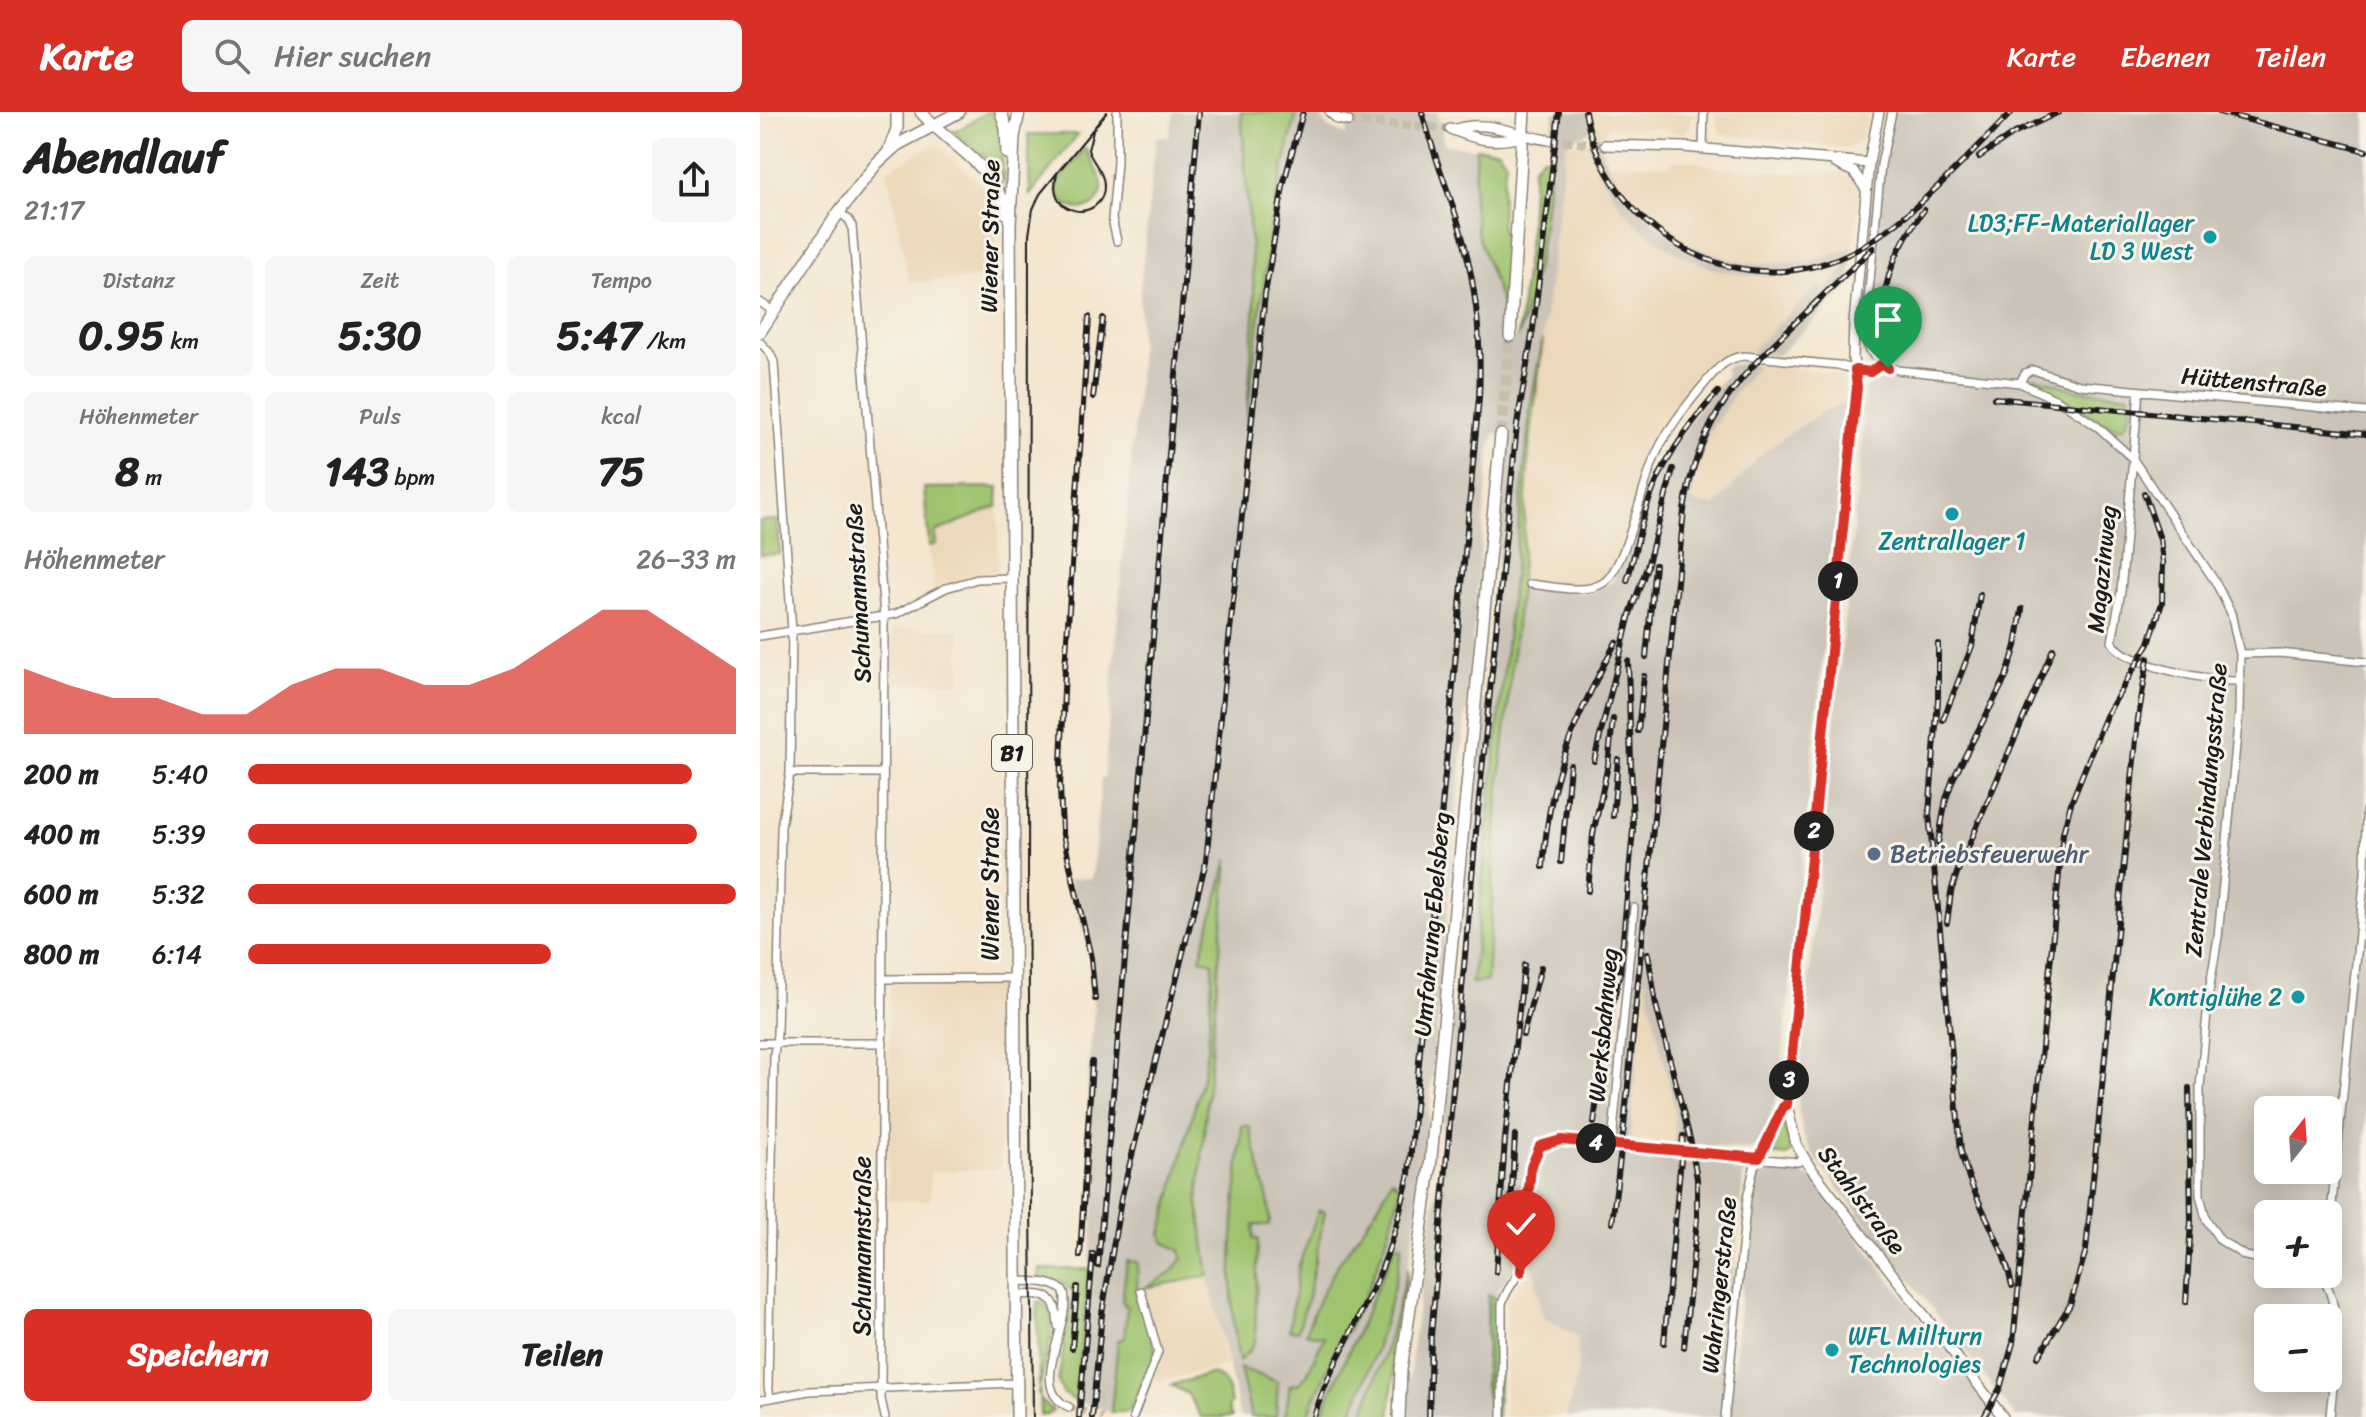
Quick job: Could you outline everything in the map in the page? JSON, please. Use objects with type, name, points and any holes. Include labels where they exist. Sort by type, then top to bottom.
[{"type":"main road","points":[[889,151],[897,129],[897,112]]},
{"type":"main road","points":[[921,112],[934,126]]},
{"type":"main road","points":[[760,332],[865,176],[889,151],[959,112]]},
{"type":"main road","name":"B1","points":[[1001,112],[1006,128],[1011,185]]},
{"type":"main road","name":"Wiener Straße","points":[[1017,1417],[1010,225],[1019,112]]},
{"type":"main road","points":[[1510,336],[1524,112]]},
{"type":"main road","name":"B1","points":[[934,126],[976,161],[992,179],[1000,192],[1010,225]]},
{"type":"main road","name":"Umfahrung Ebelsberg","points":[[1399,1417],[1401,1370],[1430,1168],[1501,435]]},
{"type":"street","points":[[1117,112],[1112,219],[1117,241]]},
{"type":"street","points":[[1330,112],[1338,119],[1348,121]]},
{"type":"street","points":[[1703,149],[1704,112]]},
{"type":"street","name":"Stahlstraße","points":[[1879,112],[1866,189],[1852,343],[1854,415],[1787,1105],[1793,1133],[1804,1159],[2003,1417]]},
{"type":"street","points":[[1530,584],[1587,588],[1610,577],[1625,546],[1645,482],[1663,440],[1681,412],[1728,359],[1744,356],[1838,365],[1870,372],[1882,364],[1869,349],[1865,332],[1881,165],[1892,112]]},
{"type":"street","points":[[1450,129],[1468,125],[1501,127],[1522,137],[1550,140]]},
{"type":"street","points":[[1605,145],[1703,149],[1881,165]]},
{"type":"street","points":[[1824,159],[1854,172],[1866,189]]},
{"type":"street","name":"Schumannstraße","points":[[839,212],[852,226],[884,616],[881,1387],[885,1417]]},
{"type":"street","points":[[760,302],[773,311]]},
{"type":"street","points":[[760,342],[774,362],[792,631],[790,773],[781,827],[770,1397]]},
{"type":"street","name":"Zentrale Verbindungsstraße","points":[[1882,364],[1898,370],[2020,383],[2082,415],[2133,459],[2225,600],[2235,626],[2240,654],[2240,681],[2218,937],[2200,1087],[2200,1179],[2206,1219],[2215,1235],[2232,1250],[2254,1258]]},
{"type":"street","name":"Hüttenstraße","points":[[2020,383],[2025,373],[2033,370],[2070,383],[2366,412]]},
{"type":"street","points":[[2133,459],[2139,391]]},
{"type":"street","name":"Magazinweg","points":[[2133,459],[2121,591],[2112,642],[2122,654],[2160,667],[2210,680],[2240,681]]},
{"type":"street","points":[[760,636],[896,614],[946,588],[977,579],[1012,578]]},
{"type":"street","points":[[2240,654],[2279,653],[2366,662]]},
{"type":"street","points":[[790,773],[883,773]]},
{"type":"street","points":[[2332,1200],[2364,884],[2366,811]]},
{"type":"street","name":"Werksbahnweg","points":[[1612,1144],[1634,908]]},
{"type":"street","points":[[883,979],[1013,978]]},
{"type":"street","points":[[760,1043],[883,1043]]},
{"type":"street","name":"Wahringerstraße","points":[[1725,1417],[1750,1181],[1783,1107],[1787,1105]]},
{"type":"street","points":[[1502,1417],[1502,1304],[1507,1288],[1521,1272],[1523,1264],[1533,1159],[1540,1146],[1552,1140],[1798,1162],[1804,1159]]},
{"type":"street","points":[[1016,1281],[1050,1284],[1062,1289],[1066,1298],[1050,1385],[1059,1401],[1069,1407]]},
{"type":"street","points":[[2329,1288],[2335,1321],[2330,1417]]},
{"type":"street","points":[[1133,1417],[1158,1352],[1141,1291]]},
{"type":"street","points":[[1016,1295],[1046,1295],[1052,1298],[1059,1333]]},
{"type":"street","points":[[760,1400],[809,1391],[1017,1383]]},
{"type":"shaded area","points":[[1174,112],[1241,112],[1255,304],[1249,392],[1273,208],[1297,112],[1318,112],[1327,127],[1346,135],[1349,112],[1437,112],[1445,145],[1476,148],[1473,205],[1478,236],[1503,307],[1503,335],[1517,337],[1535,284],[1554,112],[1588,112],[1592,130],[1566,145],[1529,449],[1520,587],[1591,593],[1613,581],[1628,550],[1656,465],[1727,374],[1724,369],[1728,366],[1740,363],[1758,365],[1735,393],[1709,434],[1697,467],[1691,502],[1715,506],[1759,456],[1778,441],[1822,412],[1848,401],[1780,1085],[1766,1132],[1761,1141],[1749,1150],[1674,1143],[1675,1115],[1644,975],[1630,1139],[1617,1136],[1637,911],[1629,917],[1607,1135],[1552,1133],[1536,1143],[1527,1163],[1516,1267],[1495,1297],[1489,1296],[1484,1343],[1485,1386],[1490,1417],[1407,1417],[1412,1349],[1438,1177],[1509,436],[1494,434],[1490,450],[1423,1174],[1408,1268],[1388,1343],[1362,1417],[1350,1417],[1362,1389],[1390,1298],[1401,1246],[1397,1244],[1320,1417],[1308,1417],[1322,1381],[1373,1277],[1392,1180],[1384,1198],[1326,1283],[1306,1332],[1324,1336],[1307,1375],[1298,1384],[1290,1385],[1285,1417],[1276,1417],[1278,1382],[1240,1368],[1251,1417],[1240,1417],[1202,1246],[1198,1202],[1227,860],[1200,958],[1213,962],[1203,1075],[1166,1214],[1164,1242],[1179,1250],[1183,1258],[1171,1273],[1137,1290],[1138,1262],[1123,1284],[1122,1300],[1127,1308],[1124,1339],[1118,1341],[1111,1412],[1076,1401],[1094,1214],[1095,1177],[1087,1084],[1094,1010],[1091,962],[1070,879],[1092,878],[1101,778],[1104,778],[1139,369],[1140,290],[1156,137],[1169,137]],"holes":[[[1243,1126],[1249,1127],[1253,1147],[1253,1239],[1258,1240],[1255,1340],[1239,1360],[1231,1307],[1231,1274]],[[1325,1212],[1315,1269],[1303,1316],[1293,1294],[1299,1265],[1308,1237]]]},
{"type":"shaded area","points":[[1588,112],[1868,112],[1864,137],[1851,148],[1720,134],[1715,113],[1693,114],[1690,127],[1683,133],[1656,128],[1607,128],[1603,157]]},
{"type":"shaded area","points":[[1885,112],[2366,112],[2366,1417],[2016,1417],[1811,1152],[1798,1109],[1799,1086],[1865,389],[1880,378],[1915,380],[1914,377],[1886,375],[1873,377],[1859,336],[1875,164]]},
{"type":"shaded area","points":[[1595,140],[1621,189],[1655,224],[1678,240],[1727,259],[1755,264],[1806,262],[1853,248],[1849,287],[1778,355],[1749,353],[1818,285],[1825,290],[1845,268],[1795,276],[1751,276],[1713,269],[1676,253],[1641,228],[1621,207],[1596,168],[1588,142]]},
{"type":"shaded area","points":[[1588,142],[1596,168],[1608,189],[1713,269],[1847,267],[1825,290],[1818,285],[1749,353],[1728,355],[1713,364],[1679,403],[1649,451],[1648,464],[1618,553],[1607,574],[1588,585],[1521,579],[1529,449],[1566,145]]},
{"type":"shaded area","points":[[936,143],[988,191],[994,210],[995,277],[909,283],[887,170]]},
{"type":"shaded area","points":[[1673,160],[1699,162],[1719,168],[1845,173],[1854,180],[1859,192],[1853,248],[1806,262],[1755,264],[1727,259],[1678,240],[1634,204],[1607,166],[1613,162],[1672,166]]},
{"type":"shaded area","points":[[1758,365],[1837,373],[1847,381],[1848,401],[1822,412],[1777,441],[1759,456],[1715,506],[1690,502],[1697,467],[1709,434],[1735,393]]},
{"type":"shaded area","points":[[998,506],[998,572],[981,573],[934,591],[929,546],[936,544],[934,532]]},
{"type":"shaded area","points":[[892,629],[960,629],[960,683],[892,683]]},
{"type":"shaded area","points":[[1644,971],[1675,1115],[1674,1143],[1630,1139]]},
{"type":"shaded area","points":[[895,981],[999,981],[1001,1169],[930,1171],[930,1200],[888,1201],[890,985]]},
{"type":"shaded area","points":[[1554,1146],[1738,1162],[1744,1167],[1721,1417],[1566,1417],[1578,1372],[1578,1337],[1543,1318],[1533,1265],[1540,1159]]},
{"type":"shaded area","points":[[1776,1165],[1788,1166],[1813,1180],[1995,1415],[1993,1417],[1729,1417],[1751,1199],[1762,1172]]},
{"type":"shaded area","points":[[1533,1265],[1543,1318],[1578,1337],[1578,1372],[1566,1417],[1505,1417],[1507,1301]]},
{"type":"shaded area","points":[[1209,1276],[1228,1365],[1154,1381],[1153,1374],[1161,1350],[1146,1305],[1144,1288]]},
{"type":"green space","points":[[986,112],[994,112],[999,119],[1004,182],[985,157],[952,131]]},
{"type":"green space","points":[[1241,112],[1297,112],[1273,208],[1246,425],[1255,304]]},
{"type":"green space","points":[[1028,134],[1078,134],[1030,195]]},
{"type":"green space","points":[[1476,148],[1498,150],[1506,162],[1501,229],[1506,242],[1503,307],[1478,236],[1473,205]]},
{"type":"green space","points":[[1087,149],[1100,178],[1102,192],[1092,206],[1079,209],[1062,201],[1057,182]]},
{"type":"green space","points":[[1542,157],[1550,157],[1543,225],[1536,271],[1518,337],[1530,229],[1533,167]]},
{"type":"green space","points":[[1543,339],[1529,449],[1520,588],[1498,796],[1487,981],[1472,983],[1531,402]]},
{"type":"green space","points":[[2035,377],[2076,390],[2129,395],[2129,417],[2122,428],[2108,425],[2034,383]]},
{"type":"green space","points":[[999,487],[998,506],[935,532],[936,544],[929,546],[924,488]]},
{"type":"green space","points":[[778,520],[780,554],[760,555],[760,521]]},
{"type":"green space","points":[[1228,859],[1198,1202],[1209,1276],[1144,1288],[1171,1273],[1183,1258],[1179,1250],[1164,1242],[1161,1234],[1203,1075],[1213,962],[1200,959]]},
{"type":"green space","points":[[1783,1122],[1792,1152],[1787,1156],[1770,1154],[1768,1150]]},
{"type":"green space","points":[[1242,1126],[1249,1126],[1269,1204],[1270,1225],[1254,1225],[1253,1239],[1258,1239],[1255,1340],[1239,1361],[1232,1273]]},
{"type":"green space","points":[[1392,1179],[1401,1187],[1385,1243],[1365,1294],[1322,1381],[1308,1417],[1285,1417],[1290,1385],[1298,1384],[1307,1375],[1324,1337],[1306,1333],[1318,1302]]},
{"type":"green space","points":[[1319,1210],[1325,1212],[1308,1297],[1298,1331],[1289,1330],[1299,1265]]},
{"type":"green space","points":[[1396,1244],[1402,1245],[1388,1311],[1350,1417],[1320,1417]]},
{"type":"green space","points":[[1127,1261],[1138,1262],[1137,1290],[1155,1348],[1154,1357],[1131,1408],[1128,1412],[1111,1412],[1118,1340],[1124,1339],[1127,1308],[1122,1301]]},
{"type":"green space","points":[[1408,1268],[1396,1343],[1390,1417],[1362,1417],[1388,1343]]},
{"type":"green space","points":[[1039,1269],[1089,1269],[1076,1401],[1063,1393],[1058,1381],[1073,1293],[1061,1281],[1039,1279]]},
{"type":"green space","points":[[1488,1295],[1495,1297],[1499,1303],[1497,1417],[1490,1417],[1485,1386]]},
{"type":"green space","points":[[1041,1301],[1051,1312],[1051,1337],[1039,1388],[1037,1302]]},
{"type":"green space","points":[[1240,1368],[1278,1382],[1276,1417],[1251,1417]]},
{"type":"green space","points":[[1210,1374],[1220,1377],[1225,1384],[1232,1417],[1201,1417],[1188,1394],[1171,1385]]},
{"type":"green space","points":[[1040,1397],[1053,1410],[1048,1415],[1040,1415]]},
{"type":"tunnel","points":[[1348,121],[1447,129]]},
{"type":"tunnel","points":[[1550,140],[1605,145]]},
{"type":"tunnel","points":[[1501,435],[1510,336]]},
{"type":"tunnel","points":[[1069,1407],[1103,1417]]},
{"type":"tram line","points":[[1033,1417],[1028,889],[1029,235],[1033,209],[1040,194],[1107,112]]},
{"type":"tram line","points":[[1057,174],[1055,189],[1066,207],[1076,211],[1095,206],[1102,197],[1104,185],[1088,150],[1093,131]]},
{"type":"railway","points":[[1098,1266],[1199,112]]},
{"type":"railway","points":[[1092,1417],[1102,1314],[1121,1199],[1206,861],[1265,294],[1283,186],[1303,112]]},
{"type":"railway","points":[[1314,1417],[1328,1380],[1384,1263],[1409,1173],[1479,397],[1480,353],[1470,268],[1422,112]]},
{"type":"railway","points":[[1429,1417],[1431,1336],[1478,810],[1517,425],[1533,329],[1559,112]]},
{"type":"railway","points":[[1585,112],[1598,154],[1619,191],[1647,222],[1681,247],[1719,263],[1760,271],[1803,269],[1846,255],[1868,243],[1934,191],[2012,112]]},
{"type":"railway","points":[[1979,157],[2013,134],[2059,112]]},
{"type":"railway","points":[[2219,112],[2366,151]]},
{"type":"railway","points":[[1879,332],[1884,297],[1897,253],[1924,210]]},
{"type":"railway","points":[[1812,306],[1873,248]]},
{"type":"railway","points":[[1612,1223],[1684,510],[1692,474],[1702,444],[1731,392],[1819,300]]},
{"type":"railway","points":[[1089,317],[1060,787],[1062,830],[1091,958],[1095,999]]},
{"type":"railway","points":[[1093,397],[1103,318]]},
{"type":"railway","points":[[1627,581],[1645,512],[1661,473],[1687,431],[1718,392]]},
{"type":"railway","points":[[1994,398],[2366,434]]},
{"type":"railway","points":[[1594,761],[1630,614],[1647,567],[1673,469]]},
{"type":"railway","points":[[1984,1417],[2000,1388],[2013,1343],[2063,833],[2071,803],[2106,716],[2149,643],[2162,603],[2160,539],[2144,493]]},
{"type":"railway","points":[[1646,657],[1655,565]]},
{"type":"railway","points":[[1943,720],[1972,646],[1980,594]]},
{"type":"railway","points":[[1938,843],[1953,779],[2006,677],[2016,646],[2022,609]]},
{"type":"railway","points":[[1543,867],[1549,816],[1560,767],[1581,712],[1616,642]]},
{"type":"railway","points":[[1938,644],[1938,700],[1929,814],[1961,1151],[1972,1186],[2002,1251],[2012,1286]]},
{"type":"railway","points":[[1947,923],[1957,873],[2053,649]]},
{"type":"railway","points":[[2038,1357],[2070,1305],[2086,1250],[2138,719],[2148,658]]},
{"type":"railway","points":[[1594,1123],[1604,1041],[1620,972],[1633,830],[1628,661]]},
{"type":"railway","points":[[1638,731],[1644,676]]},
{"type":"railway","points":[[1588,891],[1593,834],[1608,765],[1613,719]]},
{"type":"railway","points":[[1613,816],[1618,759]]},
{"type":"railway","points":[[1561,862],[1570,765]]},
{"type":"railway","points":[[1648,953],[1656,1005],[1691,1143],[1697,1179],[1697,1219],[1684,1347]]},
{"type":"railway","points":[[1496,1272],[1505,1139],[1524,965]]},
{"type":"railway","points":[[1523,1035],[1541,967]]},
{"type":"railway","points":[[1080,1256],[1092,1062]]},
{"type":"railway","points":[[2186,1302],[2191,1221],[2189,1088]]},
{"type":"railway","points":[[1509,1242],[1515,1135]]},
{"type":"railway","points":[[1664,1343],[1683,1136]]},
{"type":"railway","points":[[1079,1417],[1093,1254]]},
{"type":"railway","points":[[1072,1348],[1077,1287]]},
{"type":"place","name":"LD3;FF-Materiallager LD 3 West","points":[[2210,237]]},
{"type":"place","name":"Zentrallager 1","points":[[1952,514]]},
{"type":"place","name":"Betriebsfeuerwehr","points":[[1874,854]]},
{"type":"place","name":"Kontiglühe 2","points":[[2298,997]]},
{"type":"place","name":"WFL Millturn Technologies","points":[[1832,1350]]},
{"type":"route","points":[[1521,1272],[1531,1167],[1540,1146],[1546,1142],[1561,1140],[1759,1158],[1783,1107],[1787,1105],[1857,387],[1855,370],[1870,372],[1882,364],[1888,368]]}]
